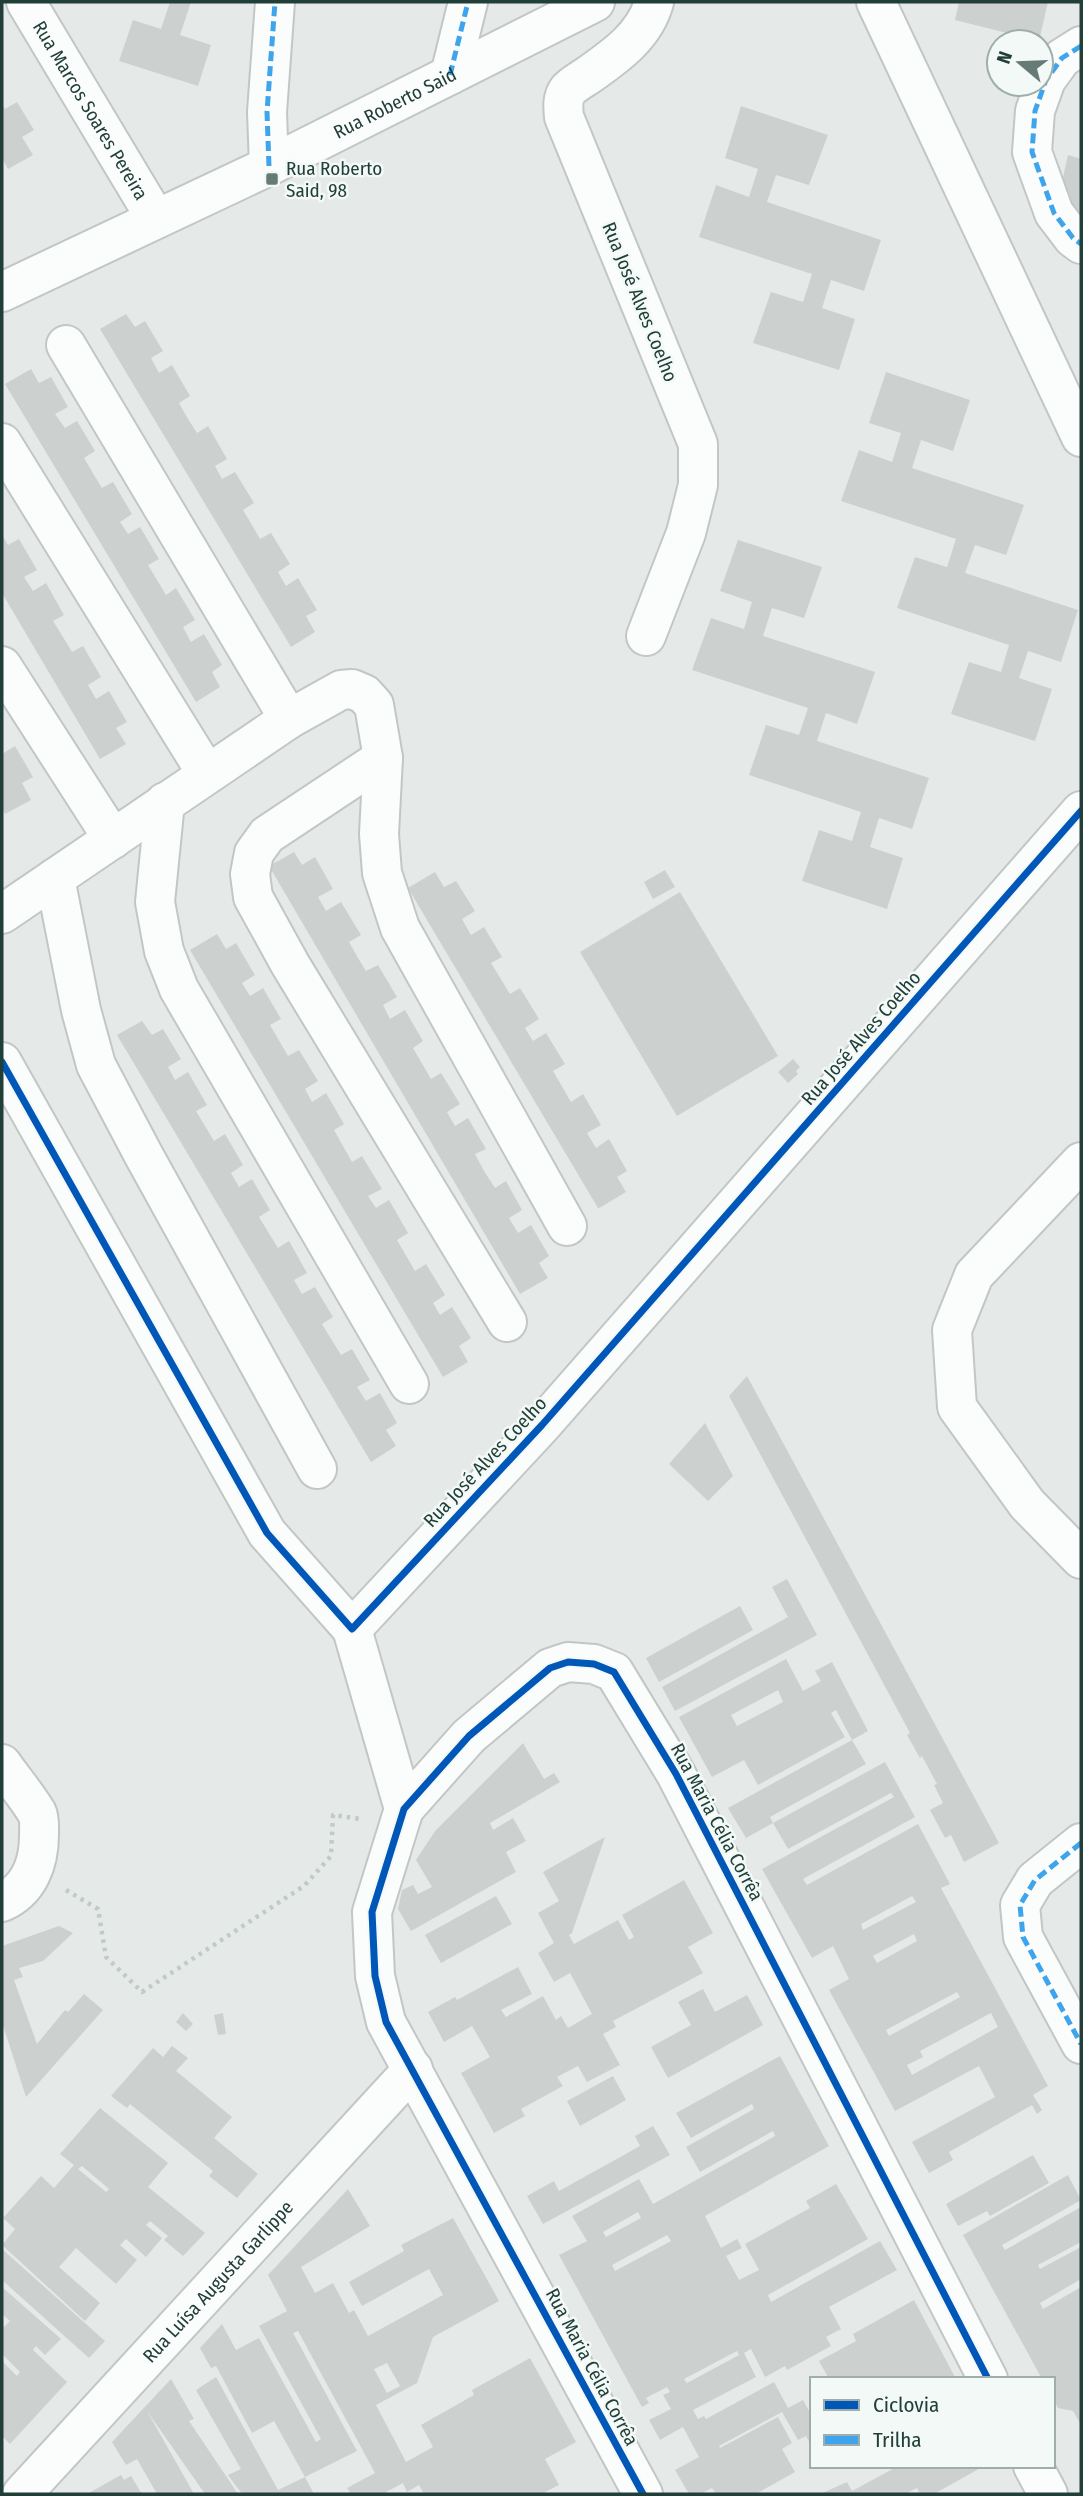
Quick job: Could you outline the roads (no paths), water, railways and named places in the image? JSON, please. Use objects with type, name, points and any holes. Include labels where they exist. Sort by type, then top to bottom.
[{"type":"street","name":"Rua Marcos Soares Pereira","points":[[26,2],[156,219]]},
{"type":"street","points":[[269,166],[267,112],[275,2]]},
{"type":"street","points":[[450,75],[468,2]]},
{"type":"street","name":"Rua Roberto Said","points":[[2,292],[269,166],[595,2]]},
{"type":"street","name":"Rua José Alves Coelho","points":[[646,636],[686,533],[698,485],[698,444],[564,117],[563,101],[569,89],[616,55],[640,32],[654,2]]},
{"type":"street","points":[[876,2],[1081,437]]},
{"type":"street","points":[[1081,46],[1062,58],[1046,80],[1035,111],[1032,152],[1054,213],[1081,244]]},
{"type":"street","points":[[66,345],[289,719]]},
{"type":"street","points":[[2,443],[207,774]]},
{"type":"street","points":[[2,666],[113,839]]},
{"type":"street","points":[[6,902],[55,878],[289,719],[341,690],[364,694],[374,705],[383,758],[379,834],[382,873],[400,928],[567,1226]]},
{"type":"street","points":[[383,758],[267,835],[254,853],[250,874],[253,897],[290,964],[507,1322]]},
{"type":"street","points":[[165,802],[155,902],[164,951],[179,989],[409,1384]]},
{"type":"street","name":"Rua José Alves Coelho","points":[[352,1629],[542,1425],[1081,811]]},
{"type":"street","points":[[55,878],[81,1010],[96,1065],[317,1469]]},
{"type":"street","points":[[2,1062],[267,1533],[352,1629],[401,1817]]},
{"type":"street","points":[[1081,1162],[974,1275],[953,1331],[957,1407],[1027,1504],[1081,1559]]},
{"type":"street","name":"Rua Maria Célia Corrêa","points":[[643,2494],[386,2022],[375,1976],[372,1912],[401,1817],[469,1736],[550,1668],[568,1662],[594,1664],[614,1672],[676,1774],[987,2377]]},
{"type":"street","points":[[2,1764],[38,1816],[39,1847],[34,1870],[23,1887],[10,1899],[2,1902]]},
{"type":"street","points":[[1081,1843],[1035,1880],[1020,1905],[1023,1937],[1081,2044]]},
{"type":"street","name":"Rua Luísa Augusta Garlippe","points":[[22,2494],[413,2069]]},
{"type":"street","points":[[1034,2468],[1048,2494]]},
{"type":"place","name":"Rua Roberto Said, 98","points":[[272,179]]}]
